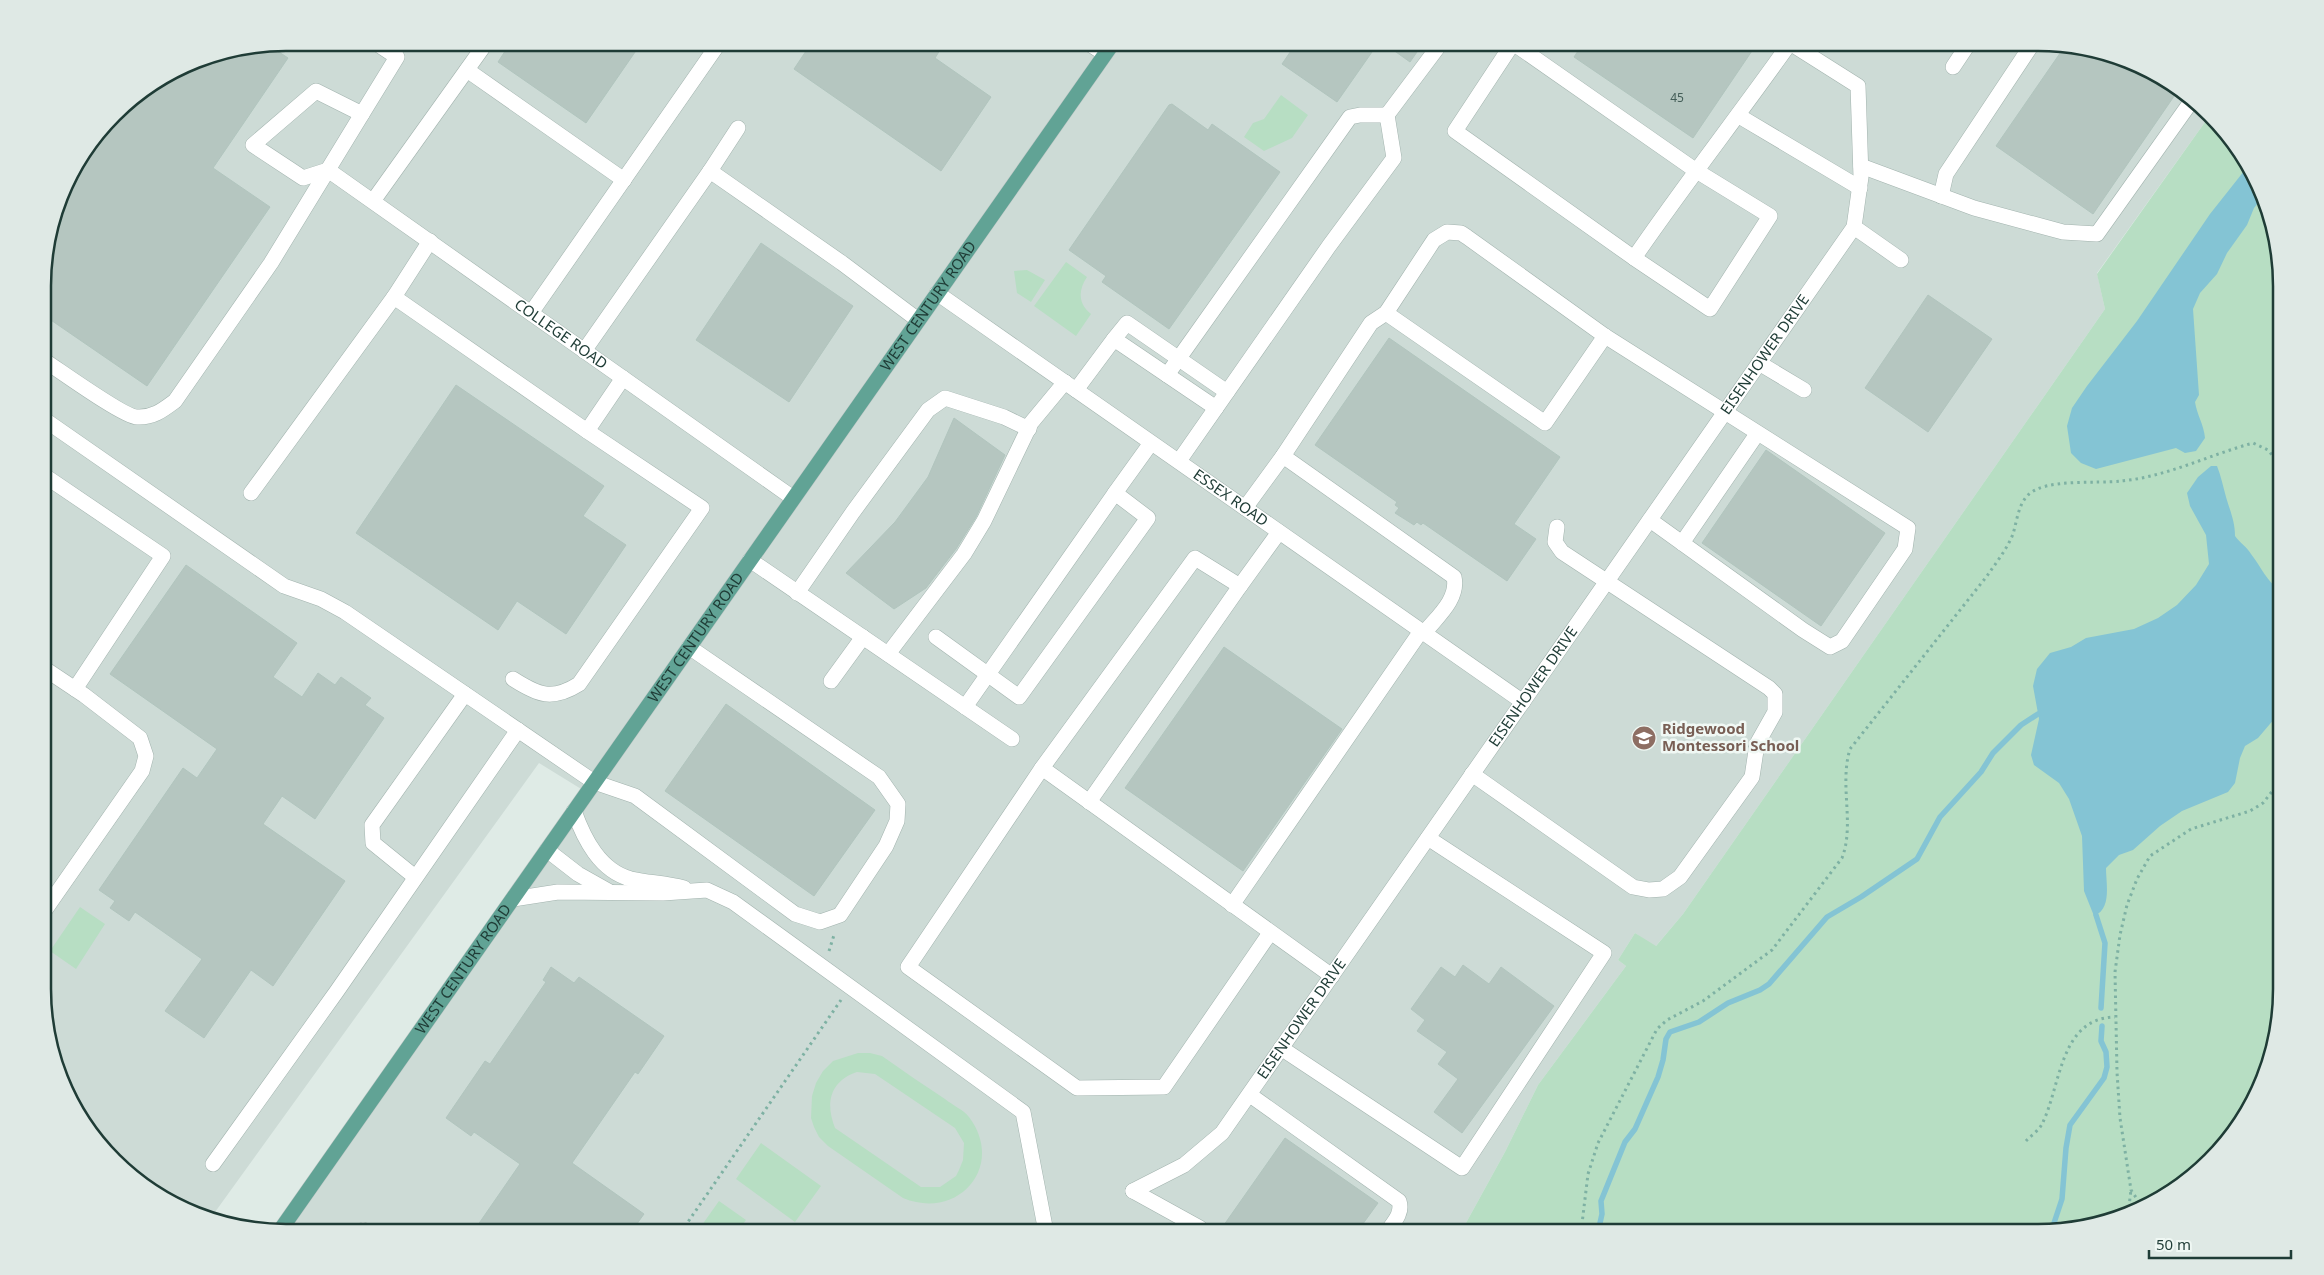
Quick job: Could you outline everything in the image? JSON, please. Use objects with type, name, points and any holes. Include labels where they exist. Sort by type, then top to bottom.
[{"type":"main road","name":"WEST CENTURY ROAD","points":[[286,1224],[1107,51]]},
{"type":"street","points":[[51,365],[135,418],[155,415],[175,401],[272,263],[398,57],[389,51]]},
{"type":"street","points":[[373,201],[480,51]]},
{"type":"street","points":[[530,313],[713,51]]},
{"type":"street","points":[[1178,461],[1329,246],[1394,158],[1387,115],[1433,51]]},
{"type":"street","points":[[1508,51],[1455,130],[1634,258],[1710,309],[1770,216],[1695,170],[1524,51]]},
{"type":"street","points":[[1634,258],[1695,170],[1739,116],[1784,51]]},
{"type":"street","name":"EISENHOWER DRIVE","points":[[1193,1224],[1133,1191],[1184,1165],[1222,1133],[1854,227],[1860,188],[1858,86],[1804,51]]},
{"type":"street","points":[[1953,67],[1963,51]]},
{"type":"street","points":[[1941,196],[1946,174],[2027,51]]},
{"type":"street","points":[[467,70],[624,180]]},
{"type":"street","points":[[328,170],[303,178],[253,144],[316,91],[362,114]]},
{"type":"street","points":[[1860,166],[1974,208],[2063,232],[2097,234],[2188,106]]},
{"type":"street","points":[[1167,375],[1350,117],[1360,114],[1387,115]]},
{"type":"street","points":[[1739,116],[1860,188]]},
{"type":"street","points":[[584,351],[738,128]]},
{"type":"street","name":"COLLEGE ROAD","points":[[328,170],[793,498]]},
{"type":"street","points":[[710,171],[842,263],[918,320]]},
{"type":"street","points":[[1854,227],[1901,260]]},
{"type":"street","points":[[1245,508],[1283,456],[1371,323],[1386,313],[1434,240],[1447,232],[1454,232],[1467,236],[1605,336],[1908,528],[1905,549],[1842,641],[1830,647],[1650,520]]},
{"type":"street","points":[[251,493],[394,297],[430,242]]},
{"type":"street","name":"ESSEX ROAD","points":[[937,293],[1523,702]]},
{"type":"street","points":[[394,297],[702,508],[579,684],[568,691],[554,695],[539,694],[513,679]]},
{"type":"street","points":[[1386,313],[1545,423],[1605,336]]},
{"type":"street","points":[[888,654],[964,554],[984,521],[1028,429],[1127,323],[1227,392]]},
{"type":"street","points":[[1114,339],[1216,408]]},
{"type":"street","points":[[1759,363],[1804,390]]},
{"type":"street","points":[[587,431],[623,378]]},
{"type":"street","points":[[797,593],[853,512],[928,410],[946,398],[1004,417],[1028,429]]},
{"type":"street","points":[[51,425],[284,586],[321,598],[346,612],[594,782],[635,796],[795,914],[820,922],[840,915],[886,846],[897,821],[898,804],[880,778],[716,668],[689,647]]},
{"type":"street","points":[[1682,543],[1758,434]]},
{"type":"street","points":[[965,707],[1152,443]]},
{"type":"street","points":[[1232,906],[1423,632],[1452,597],[1455,590],[1454,577],[1283,456]]},
{"type":"street","points":[[51,481],[163,556],[75,689]]},
{"type":"street","points":[[936,636],[1019,697],[1148,518],[1115,493]]},
{"type":"street","points":[[1472,774],[1633,887],[1649,890],[1663,889],[1680,877],[1752,777],[1756,744],[1775,712],[1775,694],[1557,547],[1555,536],[1558,527]]},
{"type":"street","points":[[1090,802],[1279,532]]},
{"type":"street","points":[[1240,586],[1195,558],[1042,768],[908,967],[1077,1088],[1164,1087],[1270,933]]},
{"type":"street","points":[[750,560],[1012,739]]},
{"type":"street","points":[[831,681],[862,637]]},
{"type":"street","points":[[51,674],[75,689],[140,738],[146,756],[142,771],[51,900]]},
{"type":"street","points":[[415,877],[373,843],[372,825],[465,694]]},
{"type":"street","points":[[213,1164],[518,730]]},
{"type":"street","points":[[1042,768],[1332,976]]},
{"type":"street","points":[[574,811],[582,832],[596,854],[610,869],[631,879],[666,882],[692,891]]},
{"type":"street","points":[[1281,1048],[1462,1168],[1604,953],[1428,838]]},
{"type":"street","points":[[547,850],[578,874],[614,894]]},
{"type":"street","points":[[513,899],[558,892],[614,894],[708,890],[733,902],[1023,1112],[1044,1224]]},
{"type":"street","points":[[1250,1095],[1399,1201],[1400,1210],[1392,1224]]},
{"type":"path","points":[[1582,1224],[1588,1174],[1598,1143],[1657,1029],[1667,1020],[1703,1000],[1772,950],[1842,858],[1846,846],[1845,779],[1850,749],[1992,570],[2013,534],[2018,514],[2027,496],[2040,487],[2123,481],[2154,475],[2253,444],[2268,450],[2273,456]]},
{"type":"path","points":[[2129,1206],[2130,1190],[2120,1118],[2115,972],[2120,934],[2130,896],[2150,856],[2191,829],[2250,811],[2263,803],[2273,790]]},
{"type":"path","points":[[824,968],[840,915]]},
{"type":"path","points":[[687,1224],[842,998],[835,994]]},
{"type":"path","points":[[2026,1141],[2041,1126],[2065,1054],[2079,1034],[2089,1024],[2102,1018],[2116,1018]]},
{"type":"path","points":[[2130,1190],[2138,1202]]},
{"type":"shaded area","points":[[286,51],[2038,51],[2069,53],[2099,59],[2128,69],[2169,91],[2193,109],[2205,121],[2097,273],[2105,309],[1683,914],[1655,947],[1635,933],[1618,960],[1626,966],[1538,1085],[1505,1152],[1465,1224],[290,1224],[586,792],[539,763],[215,1213],[182,1200],[155,1184],[131,1166],[109,1144],[91,1120],[69,1079],[59,1050],[52,1005],[51,286],[53,255],[59,225],[69,196],[91,155],[109,131],[131,109],[155,91],[182,75],[225,59],[255,53]]},
{"type":"green space","points":[[1281,95],[1308,115],[1292,138],[1264,151],[1244,137],[1253,123],[1264,119]]},
{"type":"green space","points":[[2205,121],[2233,155],[2255,196],[2265,225],[2271,255],[2273,286],[2273,989],[2271,1020],[2265,1050],[2249,1093],[2233,1120],[2215,1144],[2193,1166],[2169,1184],[2128,1206],[2099,1216],[2069,1222],[2038,1224],[1465,1224],[1505,1152],[1538,1085],[1626,966],[1618,960],[1635,933],[1656,946],[1683,914],[2105,309],[2097,274]]},
{"type":"green space","points":[[1066,262],[1087,277],[1082,287],[1081,297],[1084,306],[1091,314],[1076,336],[1034,306]]},
{"type":"green space","points":[[1027,270],[1045,280],[1031,302],[1017,293],[1014,271]]},
{"type":"green space","points":[[80,907],[105,924],[76,969],[51,952]]},
{"type":"green space","points":[[858,1053],[882,1056],[967,1114],[979,1135],[982,1154],[979,1170],[970,1184],[958,1195],[942,1202],[923,1203],[903,1198],[828,1146],[819,1137],[811,1118],[812,1096],[816,1083],[823,1071],[833,1061]],"holes":[[[857,1072],[875,1074],[955,1128],[964,1143],[963,1160],[956,1176],[940,1187],[921,1187],[835,1128],[830,1110],[830,1102],[836,1087],[841,1081]]]},
{"type":"green space","points":[[761,1143],[821,1186],[795,1222],[736,1179]]},
{"type":"green space","points":[[719,1201],[746,1220],[743,1224],[703,1224]]},
{"type":"water","points":[[2243,172],[2258,204],[2247,225],[2227,253],[2217,274],[2200,293],[2193,309],[2199,395],[2195,402],[2205,438],[2196,451],[2185,453],[2176,448],[2096,469],[2081,463],[2071,453],[2067,426],[2072,408],[2137,321],[2210,214]]},
{"type":"water","points":[[2211,466],[2217,466],[2233,521],[2235,536],[2273,584],[2273,720],[2258,738],[2245,746],[2240,758],[2235,783],[2228,792],[2182,811],[2160,826],[2133,850],[2119,855],[2106,868],[2106,902],[2100,913],[2094,916],[2084,891],[2082,836],[2069,799],[2059,783],[2034,765],[2031,755],[2039,719],[2033,686],[2037,669],[2050,653],[2071,647],[2086,638],[2134,629],[2158,618],[2177,605],[2196,585],[2209,564],[2206,535],[2190,506],[2187,493],[2198,477]]},
{"type":"building","points":[[278,51],[288,58],[213,168],[270,207],[147,386],[51,320],[53,255],[59,225],[69,196],[91,155],[109,131],[131,109],[155,91],[182,75],[225,59],[255,53]]},
{"type":"building","points":[[505,51],[636,51],[586,123],[498,62]]},
{"type":"building","points":[[806,51],[939,51],[935,58],[991,97],[941,171],[794,69]]},
{"type":"building","points":[[1291,51],[1373,51],[1337,102],[1282,64]]},
{"type":"building","points":[[1395,51],[1418,51],[1410,62]]},
{"type":"building","points":[[1578,51],[1752,51],[1693,138],[1574,57]]},
{"type":"building","points":[[2061,52],[2099,59],[2128,69],[2142,75],[2175,95],[2093,214],[1996,146]]},
{"type":"building","points":[[1172,104],[1208,130],[1212,124],[1280,172],[1169,329],[1102,282],[1106,276],[1069,250],[1169,105]]},
{"type":"building","points":[[761,243],[853,306],[789,402],[696,340]]},
{"type":"building","points":[[1928,295],[1992,339],[1928,432],[1865,388]]},
{"type":"building","points":[[1389,338],[1560,457],[1514,524],[1536,539],[1507,581],[1423,523],[1421,525],[1417,522],[1414,525],[1395,513],[1399,508],[1395,505],[1397,502],[1315,445]]},
{"type":"building","points":[[456,385],[604,486],[583,516],[626,545],[566,634],[517,601],[498,630],[356,533]]},
{"type":"building","points":[[954,418],[1005,455],[976,517],[956,549],[926,588],[894,609],[846,573],[895,522],[928,477]]},
{"type":"building","points":[[1766,450],[1885,533],[1821,626],[1702,543]]},
{"type":"building","points":[[186,565],[297,643],[273,677],[302,697],[318,673],[335,685],[341,677],[371,698],[365,705],[384,718],[315,819],[282,796],[263,824],[345,881],[273,986],[251,970],[204,1038],[165,1011],[202,959],[135,912],[129,921],[110,908],[115,901],[99,890],[183,768],[197,778],[217,749],[110,674]]},
{"type":"building","points":[[1224,647],[1342,729],[1243,871],[1125,788]]},
{"type":"building","points":[[726,704],[875,810],[814,896],[665,791]]},
{"type":"building","points":[[1463,965],[1489,984],[1501,967],[1554,1006],[1462,1133],[1434,1112],[1458,1079],[1438,1064],[1447,1052],[1417,1031],[1425,1020],[1411,1009],[1441,967],[1455,977]]},
{"type":"building","points":[[551,967],[574,983],[579,977],[664,1036],[638,1074],[635,1072],[572,1163],[644,1214],[637,1224],[479,1224],[520,1164],[474,1132],[471,1136],[446,1118],[485,1061],[490,1064],[546,982],[543,980]]},
{"type":"building","points":[[1285,1138],[1378,1203],[1363,1224],[1225,1224]]},
{"type":"waterway","points":[[1600,1224],[1602,1214],[1601,1201],[1625,1142],[1635,1129],[1658,1077],[1666,1039],[1670,1032],[1699,1022],[1728,1003],[1760,990],[1769,984],[1827,917],[1861,897],[1917,859],[1940,817],[1981,772],[1993,753],[2021,725],[2038,714]]},
{"type":"waterway","points":[[2096,915],[2105,943],[2101,1008]]},
{"type":"waterway","points":[[2054,1223],[2062,1199],[2066,1148],[2070,1125],[2104,1078],[2107,1067],[2106,1052],[2101,1041],[2102,1026]]},
{"type":"place","name":"Ridgewood Montessori School","points":[[1644,738]]}]
